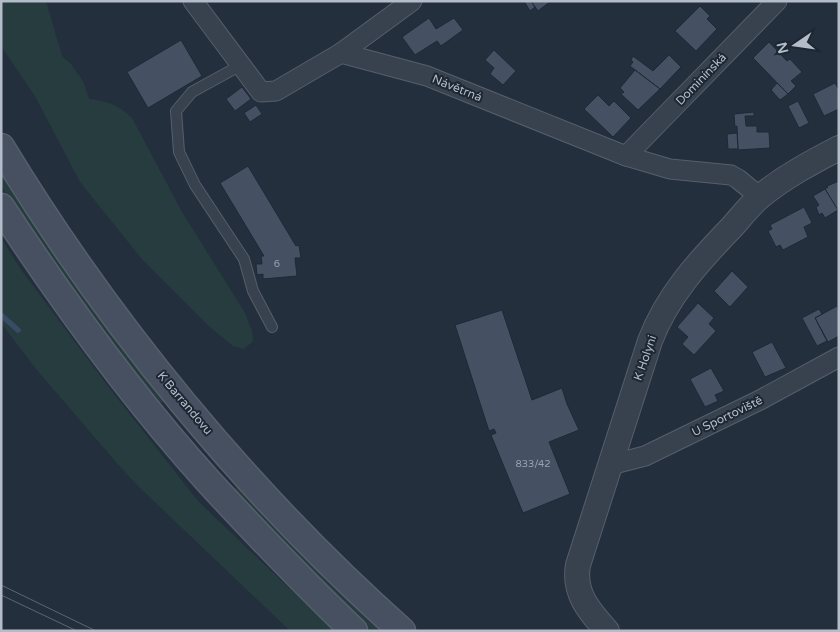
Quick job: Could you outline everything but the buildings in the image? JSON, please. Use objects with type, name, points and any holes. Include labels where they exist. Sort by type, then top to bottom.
[{"type":"main road","name":"K Barrandovu","points":[[1,147],[59,237],[166,381],[270,501],[330,563],[402,631]]},
{"type":"main road","points":[[1,207],[60,294],[144,405],[241,517],[354,631]]},
{"type":"street","points":[[192,1],[262,92],[276,91],[341,54],[412,1]]},
{"type":"street","name":"Dominínská","points":[[626,156],[777,1]]},
{"type":"street","name":"Návětrná","points":[[341,54],[427,76],[626,156],[670,169],[730,175],[738,178],[760,197]]},
{"type":"street","name":"K Holyni","points":[[607,631],[584,604],[580,595],[576,574],[650,341],[661,315],[683,282],[760,197],[789,176],[839,148]]},
{"type":"street","name":"U Sportoviště","points":[[610,465],[646,456],[760,400],[839,357]]},
{"type":"lane","points":[[241,65],[192,92],[176,111],[179,152],[195,185],[244,259],[253,291],[272,327]]},
{"type":"green space","points":[[1,1],[46,1],[62,56],[71,64],[84,83],[89,99],[113,104],[132,118],[182,212],[245,313],[252,331],[253,341],[244,349],[233,346],[211,328],[141,258],[80,182],[35,96],[1,46]]},
{"type":"green space","points":[[1,169],[164,398],[162,403],[157,402],[85,310],[1,186]]},
{"type":"green space","points":[[1,238],[22,271],[111,390],[198,501],[334,631],[291,631],[286,627],[138,486],[36,369],[1,323]]},
{"type":"green space","points":[[238,486],[384,631],[371,631],[351,612],[234,493],[234,489]]},
{"type":"waterway","points":[[1,315],[18,330]]},
{"type":"tram line","points":[[1,585],[96,631]]},
{"type":"tram line","points":[[1,595],[77,631]]}]
